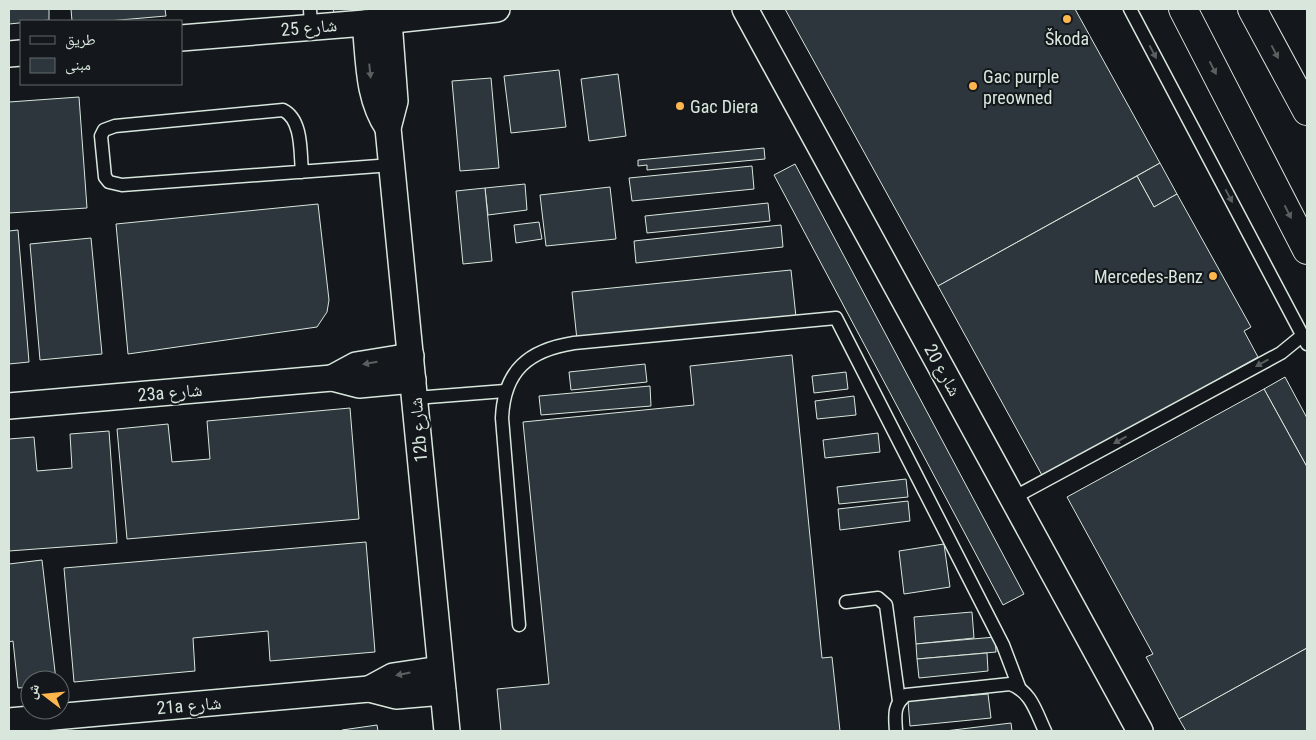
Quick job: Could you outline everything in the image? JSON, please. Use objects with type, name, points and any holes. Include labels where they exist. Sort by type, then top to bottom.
[{"type":"main road","points":[[1183,9],[1307,250]]},
{"type":"main road","points":[[1252,9],[1307,111]]},
{"type":"street","name":"شارع 25","points":[[182,38],[310,18],[365,23],[497,9]]},
{"type":"street","name":"شارع 20","points":[[745,9],[1140,731]]},
{"type":"street","name":"12b شارع","points":[[389,21],[395,101],[388,128],[447,731]]},
{"type":"street","name":"12b شارع","points":[[365,23],[374,97],[380,117],[388,128]]},
{"type":"street","name":"23a شارع","points":[[9,406],[332,378],[356,365],[413,378]]},
{"type":"street","name":"21a شارع","points":[[9,721],[90,722],[369,689],[393,676],[442,681]]},
{"type":"lane","points":[[1013,498],[1305,340],[1130,9]]},
{"type":"lane","points":[[302,172],[297,126],[290,113],[283,110],[115,126],[104,130],[101,136],[105,176],[115,184],[302,172],[392,165]]},
{"type":"lane","points":[[519,625],[502,418],[505,391],[521,365],[546,349],[561,345],[836,318],[1003,644],[1019,687],[1026,693],[1045,731]]},
{"type":"lane","points":[[413,378],[505,391]]},
{"type":"lane","points":[[846,602],[878,598],[886,605],[899,701]]},
{"type":"lane","points":[[896,731],[895,709],[899,701],[906,695],[1000,684],[1019,687]]},
{"type":"building","points":[[9,9],[49,9],[49,20],[20,20],[20,23],[9,24]]},
{"type":"building","points":[[71,9],[165,9],[166,16],[120,20],[72,20]]},
{"type":"building","points":[[333,9],[380,9],[334,13]]},
{"type":"building","name":"Gac purple preowned","points":[[785,9],[1075,9],[1160,163],[938,286]]},
{"type":"building","points":[[559,70],[566,127],[511,133],[504,76]]},
{"type":"building","points":[[618,74],[626,136],[589,141],[581,79]]},
{"type":"building","points":[[491,78],[499,168],[460,171],[452,81]]},
{"type":"building","points":[[79,97],[87,208],[9,213],[9,102]]},
{"type":"building","points":[[764,148],[765,159],[647,170],[647,165],[638,166],[638,160]]},
{"type":"building","points":[[1160,163],[1177,194],[1154,207],[1137,176]]},
{"type":"building","points":[[795,164],[1024,594],[1003,605],[774,175]]},
{"type":"building","points":[[752,166],[754,189],[632,201],[629,178]]},
{"type":"building","points":[[1137,176],[1154,207],[1177,194],[1251,327],[1244,331],[1258,357],[1043,477],[938,286]]},
{"type":"building","points":[[525,184],[527,210],[488,215],[485,188]]},
{"type":"building","points":[[610,187],[616,239],[546,246],[540,195]]},
{"type":"building","points":[[485,188],[492,261],[463,264],[456,191]]},
{"type":"building","points":[[768,203],[770,221],[647,233],[645,216]]},
{"type":"building","points":[[318,204],[329,300],[327,312],[317,327],[128,354],[116,224]]},
{"type":"building","points":[[539,222],[542,239],[516,243],[514,225]]},
{"type":"building","points":[[781,225],[783,247],[636,263],[634,241]]},
{"type":"building","points":[[18,230],[29,362],[9,364],[9,231]]},
{"type":"building","points":[[91,238],[102,354],[40,360],[30,244]]},
{"type":"building","points":[[791,270],[796,317],[577,340],[572,292]]},
{"type":"building","points":[[792,355],[822,658],[832,657],[840,731],[501,731],[497,689],[549,684],[523,422],[694,405],[690,366]]},
{"type":"building","points":[[645,364],[647,382],[571,390],[569,372]]},
{"type":"building","points":[[846,372],[848,389],[814,393],[812,376]]},
{"type":"building","points":[[1285,377],[1307,418],[1307,467],[1264,389]]},
{"type":"building","points":[[650,386],[651,406],[541,415],[539,396]]},
{"type":"building","points":[[1264,389],[1307,467],[1307,648],[1179,719],[1146,657],[1153,654],[1067,497]]},
{"type":"building","points":[[854,396],[856,415],[817,419],[815,401]]},
{"type":"building","points":[[350,408],[359,519],[127,539],[117,429],[168,424],[172,462],[210,459],[207,421]]},
{"type":"building","points":[[109,431],[117,543],[9,551],[9,439],[34,437],[37,471],[72,468],[70,434]]},
{"type":"building","points":[[878,433],[880,452],[825,458],[823,440]]},
{"type":"building","points":[[906,479],[908,497],[839,504],[837,487]]},
{"type":"building","points":[[908,501],[910,521],[840,530],[838,509]]},
{"type":"building","points":[[366,542],[375,652],[270,661],[268,631],[193,638],[195,671],[74,682],[64,568]]},
{"type":"building","points":[[944,544],[950,587],[904,594],[899,551]]},
{"type":"building","points":[[42,560],[55,670],[20,670],[20,688],[18,688],[13,641],[9,642],[9,564]]},
{"type":"building","points":[[972,612],[974,638],[916,644],[914,617]]},
{"type":"building","points":[[995,637],[996,652],[917,659],[916,644]]},
{"type":"building","points":[[1307,648],[1307,731],[1186,731],[1179,719]]},
{"type":"building","points":[[987,653],[988,671],[919,678],[917,659]]},
{"type":"building","points":[[988,694],[991,718],[910,726],[908,701]]},
{"type":"building","points":[[1011,723],[1012,731],[945,731]]},
{"type":"building","points":[[377,725],[378,731],[342,731],[342,730]]},
{"type":"place","name":"Škoda","points":[[1067,19]]},
{"type":"place","name":"Gac purple preowned","points":[[973,86]]},
{"type":"place","name":"Gac Diera","points":[[680,106]]},
{"type":"place","name":"Mercedes-Benz","points":[[1213,276]]}]
